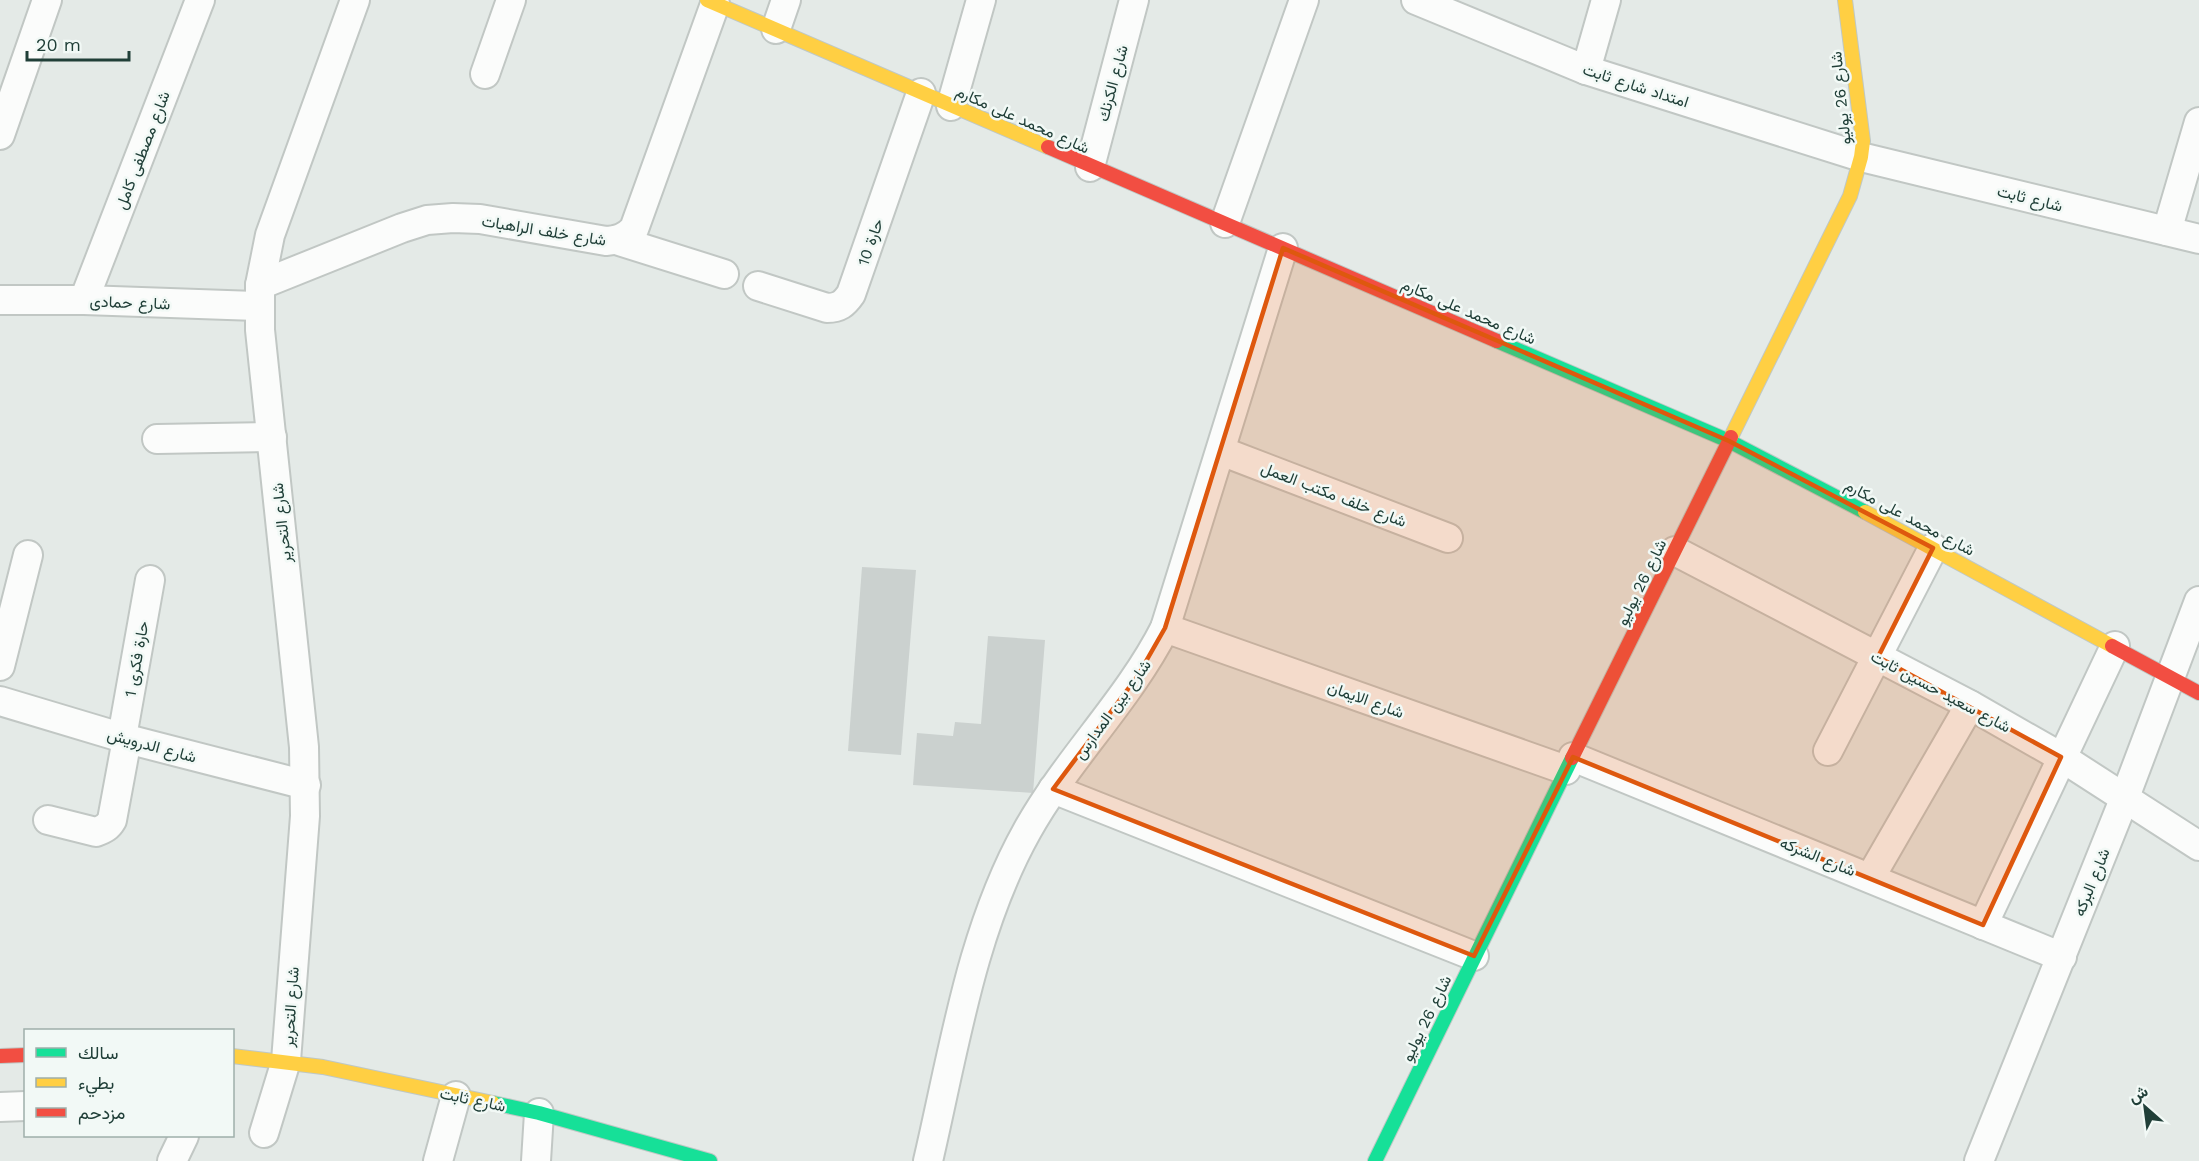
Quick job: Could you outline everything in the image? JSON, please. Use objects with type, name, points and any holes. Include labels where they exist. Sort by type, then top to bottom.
[{"type":"street","points":[[0,135],[47,0]]},
{"type":"street","name":"شارع مصطفى كامل","points":[[84,300],[200,0]]},
{"type":"street","name":"شارع التحرير","points":[[264,1133],[286,1061],[306,785],[260,296],[270,235],[356,0]]},
{"type":"street","points":[[485,74],[511,0]]},
{"type":"street","points":[[776,30],[786,0]]},
{"type":"street","points":[[951,106],[981,0]]},
{"type":"street","name":"شارع الكرنك","points":[[1090,167],[1134,0]]},
{"type":"street","points":[[1225,223],[1304,0]]},
{"type":"street","name":"امتداد شارع ثابت","points":[[1416,0],[1586,70],[1861,157]]},
{"type":"street","points":[[1586,70],[1606,0]]},
{"type":"street","name":"شارع 26 يوليو","points":[[1375,1161],[1850,196],[1861,157],[1862,123],[1845,0]]},
{"type":"street","name":"شارع خلف الراهبات","points":[[260,296],[402,228],[427,220],[480,219],[606,241],[626,236],[634,228],[711,2]]},
{"type":"street","name":"شارع محمد على مكارم","points":[[711,2],[1729,441],[1933,548],[2199,693]]},
{"type":"street","name":"حارة 10","points":[[758,286],[827,308],[837,308],[846,302],[851,294],[921,93]]},
{"type":"street","points":[[2167,231],[2199,123]]},
{"type":"street","name":"شارع ثابت","points":[[1861,157],[2199,239]]},
{"type":"street","points":[[616,240],[723,274]]},
{"type":"street","name":"شارع بين المدارس","points":[[928,1161],[974,961],[987,915],[1017,850],[1053,789],[1137,676],[1153,653],[1166,628],[1283,248]]},
{"type":"street","name":"شارع حمادى","points":[[0,300],[260,296]]},
{"type":"street","points":[[157,439],[272,437]]},
{"type":"street","name":"شارع خلف مكتب العمل","points":[[1221,451],[1448,538]]},
{"type":"street","points":[[1828,751],[1933,548]]},
{"type":"street","name":"شارع سعيد حسين ثابت","points":[[1675,551],[1970,705],[2061,757],[2199,846]]},
{"type":"street","points":[[0,666],[28,555]]},
{"type":"street","name":"حارة فكرى 1","points":[[48,820],[96,832],[103,830],[112,820],[150,580]]},
{"type":"street","name":"شارع البركه","points":[[1978,1161],[2062,957],[2199,601]]},
{"type":"street","name":"شارع الايمان","points":[[1166,628],[1569,763]]},
{"type":"street","points":[[1983,925],[2115,646]]},
{"type":"street","name":"شارع الدرويش","points":[[0,701],[125,738],[306,785]]},
{"type":"street","points":[[1870,878],[1970,705]]},
{"type":"street","name":"شارع الشركه","points":[[1569,763],[1870,878],[2062,957]]},
{"type":"street","points":[[1053,789],[1474,956]]},
{"type":"street","points":[[0,1056],[24,1055]]},
{"type":"street","name":"شارع ثابت","points":[[234,1056],[286,1061],[539,1113],[662,1154],[710,1161]]},
{"type":"street","points":[[438,1161],[456,1096]]},
{"type":"street","points":[[0,1107],[24,1106]]},
{"type":"street","points":[[536,1161],[539,1113]]},
{"type":"street","points":[[172,1161],[184,1137]]},
{"type":"highlighted area","points":[[1283,248],[1729,441],[1933,548],[1878,657],[2061,757],[1983,925],[1573,757],[1474,956],[1053,789],[1137,677],[1165,628]]},
{"type":"building","points":[[862,567],[916,570],[901,755],[848,751]]},
{"type":"building","points":[[988,636],[1045,640],[1033,793],[913,785],[917,733],[953,736],[955,722],[981,724]]},
{"type":"traffic: fast","points":[[1497,341],[1729,441],[1865,512]]},
{"type":"traffic: fast","points":[[1375,1161],[1572,758]]},
{"type":"traffic: fast","points":[[493,1103],[539,1113],[710,1161]]},
{"type":"traffic: slow","points":[[707,0],[1048,147]]},
{"type":"traffic: slow","points":[[1731,437],[1850,196],[1861,157],[1863,141],[1845,0]]},
{"type":"traffic: slow","points":[[1865,512],[2112,646]]},
{"type":"traffic: slow","points":[[234,1056],[323,1067],[493,1103]]},
{"type":"traffic: jam","points":[[1048,147],[1497,341]]},
{"type":"traffic: jam","points":[[1572,758],[1731,437]]},
{"type":"traffic: jam","points":[[2112,646],[2199,693]]},
{"type":"traffic: jam","points":[[0,1056],[24,1055]]}]
